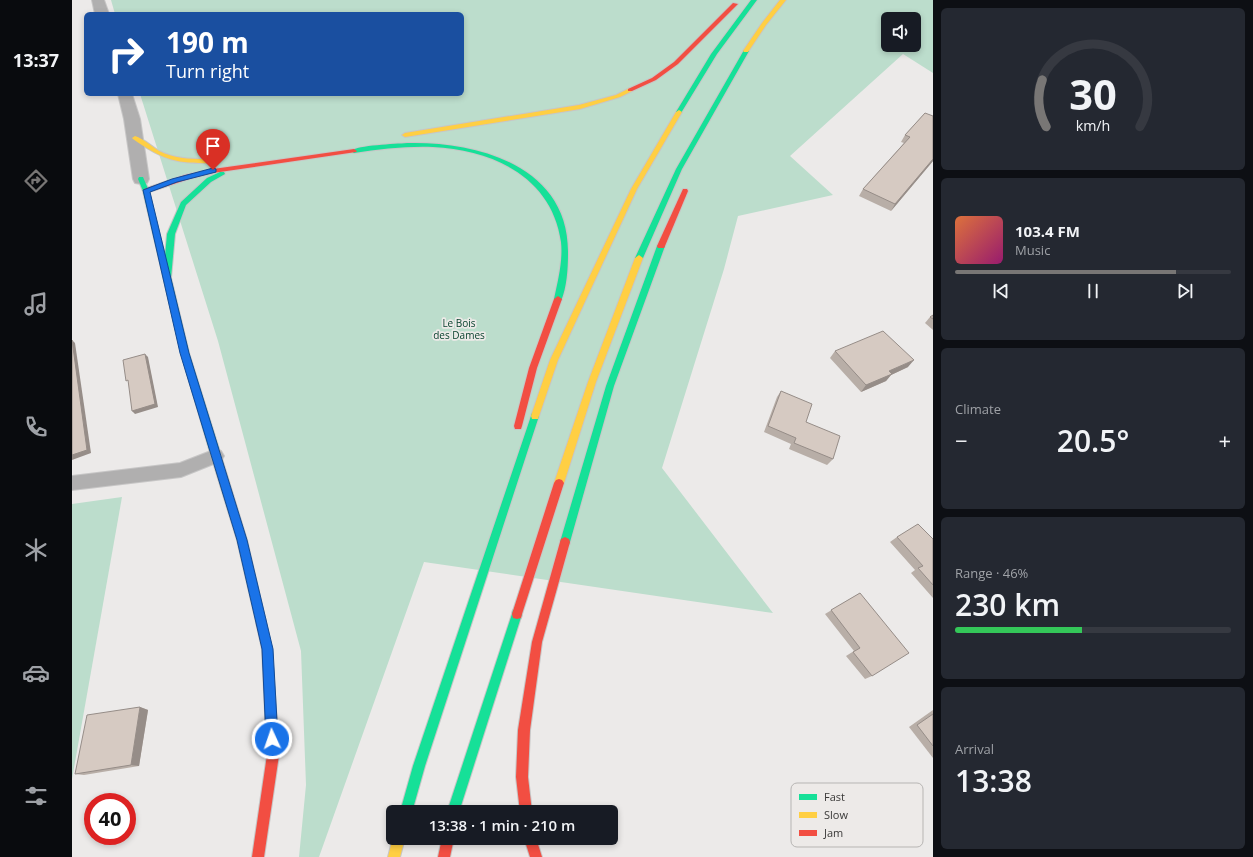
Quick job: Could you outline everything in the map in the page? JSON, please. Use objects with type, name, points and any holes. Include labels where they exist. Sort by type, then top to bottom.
[{"type":"main road","points":[[284,152],[385,138],[580,107],[618,96],[654,79],[676,63],[738,0]]},
{"type":"main road","points":[[408,805],[419,766],[478,586],[554,360],[630,197],[694,83],[724,39],[754,0]]},
{"type":"main road","points":[[455,805],[592,382],[642,249],[679,169],[738,64],[764,24],[782,0]]},
{"type":"main road","points":[[705,143],[738,64]]},
{"type":"main road","points":[[135,138],[168,158],[185,161],[218,160],[180,168]]},
{"type":"main road","points":[[258,857],[273,754],[267,649],[242,540],[185,353],[146,182],[175,180],[213,170],[355,150],[414,145],[460,147],[480,152],[517,168],[534,179],[548,193],[555,208],[565,240],[564,279],[533,369],[515,438]]},
{"type":"main road","points":[[167,278],[171,234],[183,204],[209,180],[234,168]]},
{"type":"main road","points":[[525,805],[522,777],[524,730],[537,642],[610,386],[660,249],[687,185]]},
{"type":"main road","points":[[478,586],[507,469]]},
{"type":"main road","points":[[394,857],[397,845]]},
{"type":"main road","points":[[444,857],[447,845]]},
{"type":"main road","points":[[532,845],[536,857]]},
{"type":"street","points":[[98,0],[101,12]]},
{"type":"street","points":[[126,96],[146,182]]},
{"type":"lane","points":[[72,483],[181,470],[216,456]]},
{"type":"green space","name":"Le Bois des Dames","points":[[111,0],[933,0],[933,73],[903,54],[790,156],[833,195],[738,216],[724,269],[662,468],[773,613],[424,562],[319,857],[299,857],[306,785],[301,651],[218,341],[141,96],[464,96],[464,12],[114,12]]},
{"type":"green space","points":[[122,497],[72,779],[72,504]]},
{"type":"building","points":[[925,113],[933,116],[933,159],[895,204],[863,189],[910,137],[905,135]]},
{"type":"building","points":[[883,331],[914,360],[889,371],[892,374],[866,385],[835,351]]},
{"type":"building","points":[[72,340],[87,450],[72,455]]},
{"type":"building","points":[[145,354],[155,404],[132,411],[128,380],[126,381],[123,360]]},
{"type":"building","points":[[781,391],[812,404],[806,422],[840,436],[833,459],[794,443],[796,438],[768,426]]},
{"type":"building","points":[[918,524],[933,539],[933,585],[918,568],[923,566],[897,537]]},
{"type":"building","points":[[860,593],[909,653],[872,676],[853,652],[860,648],[831,610]]},
{"type":"building","points":[[140,707],[131,765],[75,774],[87,715]]},
{"type":"building","points":[[933,714],[933,746],[917,725]]},
{"type":"traffic: fast","points":[[679,112],[714,54],[754,0]]},
{"type":"traffic: fast","points":[[639,258],[679,169],[746,51]]},
{"type":"traffic: fast","points":[[354,151],[393,146],[420,145],[460,148],[489,155],[513,166],[534,180],[549,198],[560,219],[565,243],[564,270],[558,299]]},
{"type":"traffic: fast","points":[[167,278],[171,234],[183,204],[209,180],[222,174]]},
{"type":"traffic: fast","points":[[141,179],[146,191],[185,353],[214,449]]},
{"type":"traffic: fast","points":[[565,542],[610,386],[661,246]]},
{"type":"traffic: fast","points":[[408,805],[419,766],[535,416]]},
{"type":"traffic: fast","points":[[455,805],[517,614]]},
{"type":"traffic: slow","points":[[746,51],[764,24],[783,0]]},
{"type":"traffic: slow","points":[[405,135],[580,107],[618,96],[630,90]]},
{"type":"traffic: slow","points":[[535,416],[554,360],[634,189],[679,112]]},
{"type":"traffic: slow","points":[[135,138],[164,156],[189,161],[214,161]]},
{"type":"traffic: slow","points":[[559,483],[592,382],[639,258]]},
{"type":"traffic: slow","points":[[214,449],[242,540],[261,622]]},
{"type":"traffic: slow","points":[[394,857],[397,845]]},
{"type":"traffic: jam","points":[[630,90],[654,79],[676,63],[735,4]]},
{"type":"traffic: jam","points":[[146,191],[187,177],[213,171],[354,151]]},
{"type":"traffic: jam","points":[[661,246],[685,191]]},
{"type":"traffic: jam","points":[[518,426],[533,368],[558,299]]},
{"type":"traffic: jam","points":[[517,614],[559,483]]},
{"type":"traffic: jam","points":[[525,805],[522,777],[524,730],[537,642],[565,542]]},
{"type":"traffic: jam","points":[[258,857],[273,755],[267,649],[261,622]]},
{"type":"traffic: jam","points":[[444,857],[447,845]]},
{"type":"traffic: jam","points":[[532,845],[536,857]]},
{"type":"route","points":[[213,170],[175,180],[146,190],[185,353],[242,540],[267,649],[272,739]]}]
